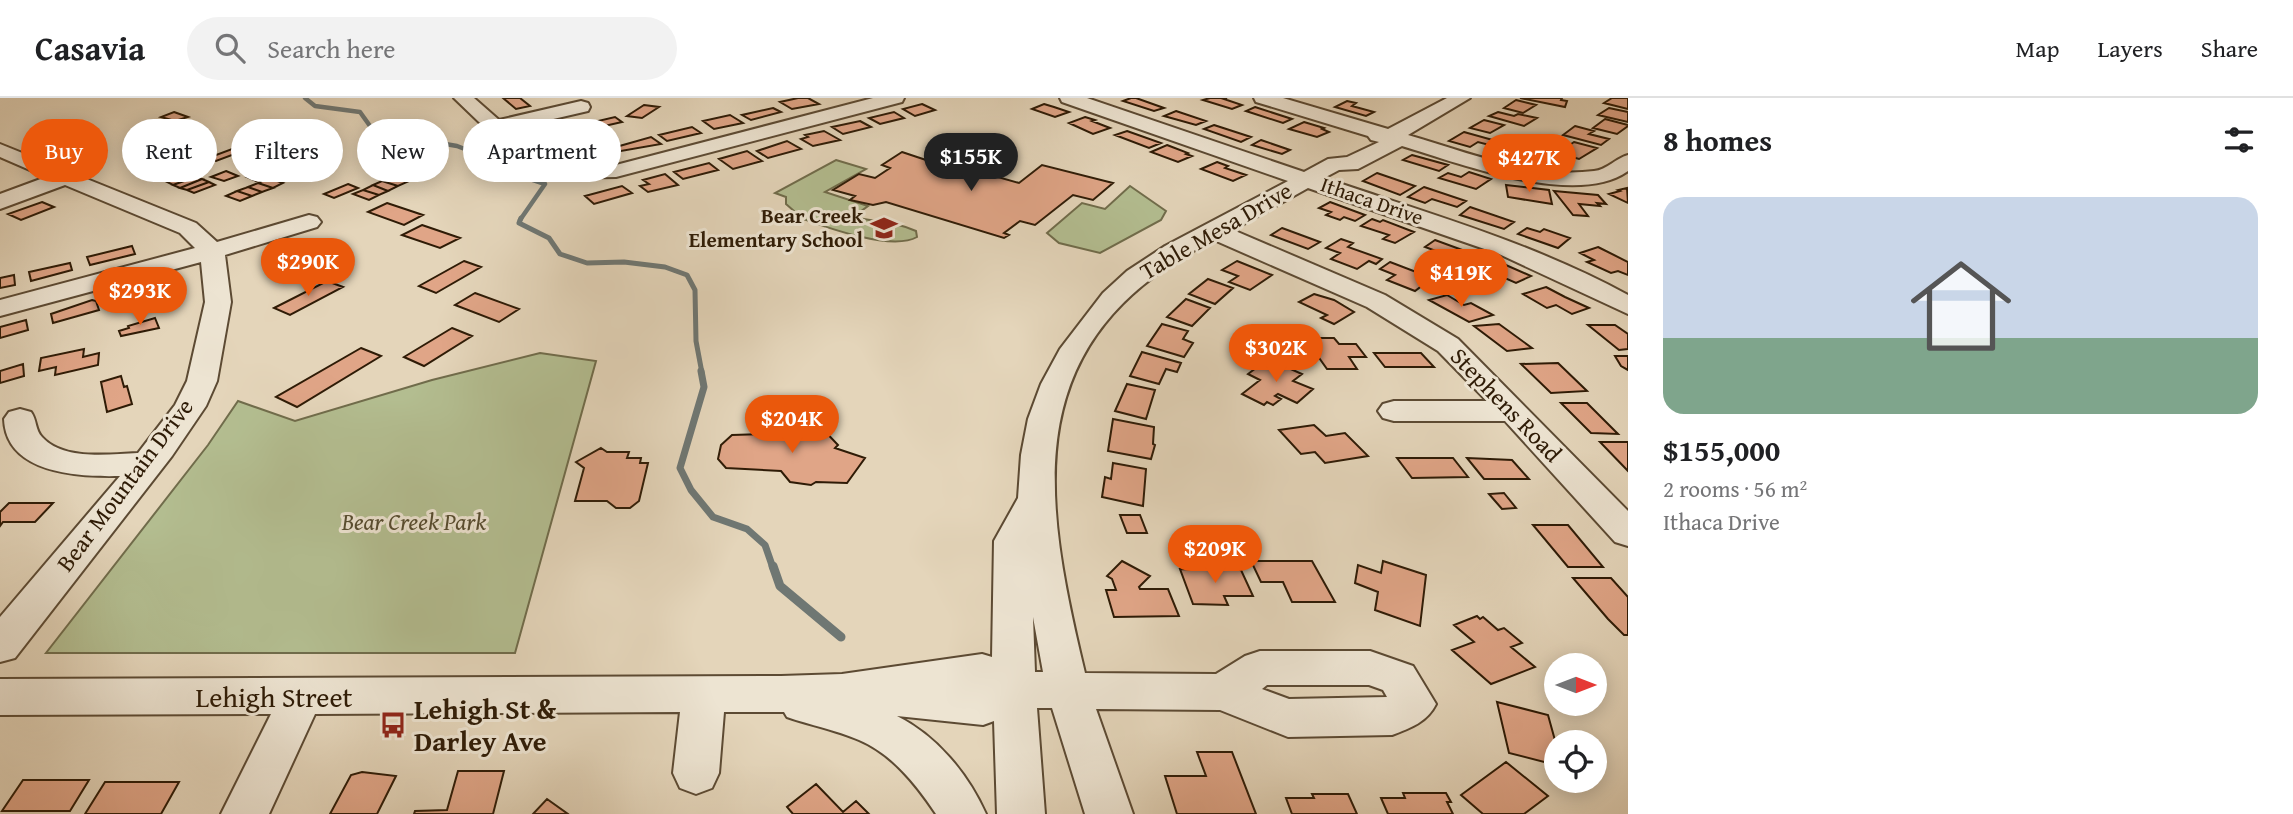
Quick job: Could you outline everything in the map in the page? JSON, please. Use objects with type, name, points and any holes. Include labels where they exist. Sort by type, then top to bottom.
[{"type":"street","points":[[463,98],[486,119]]},
{"type":"street","points":[[621,168],[890,98]]},
{"type":"street","name":"Ithaca Drive","points":[[1069,98],[1508,249],[1586,282],[1628,306]]},
{"type":"street","points":[[1263,98],[1495,167],[1541,177],[1595,178],[1610,174],[1628,161]]},
{"type":"street","name":"Table Mesa Drive","points":[[1109,814],[1068,691],[1039,550],[1034,501],[1036,458],[1043,419],[1066,361],[1087,329],[1136,275],[1180,246],[1214,231],[1335,163],[1350,164],[1395,142],[1390,136],[1458,98]]},
{"type":"street","points":[[529,119],[581,107]]},
{"type":"street","points":[[0,150],[21,159]]},
{"type":"street","points":[[0,202],[53,182]]},
{"type":"street","points":[[74,182],[187,228],[212,251]]},
{"type":"street","points":[[0,308],[309,222]]},
{"type":"street","name":"Stephens Road","points":[[1214,231],[1376,301],[1448,345],[1628,533]]},
{"type":"street","name":"Bear Mountain Drive","points":[[0,646],[190,407],[202,381],[218,302],[216,267],[212,251]]},
{"type":"street","points":[[1394,411],[1514,411]]},
{"type":"street","points":[[20,419],[23,435],[40,454],[63,463],[146,464]]},
{"type":"street","name":"Table Mesa Drive","points":[[1021,814],[1015,738],[1012,541],[1034,501]]},
{"type":"street","name":"Lehigh Street","points":[[0,696],[301,697],[842,692],[983,707],[1015,690],[1223,692]]},
{"type":"street","points":[[696,773],[704,693]]},
{"type":"street","points":[[781,694],[804,705],[886,731],[928,765],[949,790],[962,814]]},
{"type":"street","points":[[245,814],[301,697]]},
{"type":"green space","points":[[836,160],[866,169],[825,192],[868,206],[853,217],[908,228],[916,231],[917,237],[905,241],[873,239],[792,215],[794,211],[786,204],[786,197],[775,193]]},
{"type":"green space","points":[[1130,186],[1166,211],[1161,220],[1100,253],[1059,243],[1047,233],[1082,203],[1105,209]]},
{"type":"green space","name":"Bear Creek Park","points":[[540,353],[596,361],[515,653],[46,653],[208,445],[238,401],[295,421],[432,380]]},
{"type":"building","points":[[503,98],[520,98],[530,106],[516,109]]},
{"type":"building","points":[[808,98],[819,104],[792,109],[780,102]]},
{"type":"building","points":[[1131,98],[1164,108],[1154,111],[1123,101]]},
{"type":"building","points":[[1227,98],[1224,99],[1242,105],[1232,109],[1203,100]]},
{"type":"building","points":[[1520,98],[1562,98],[1561,100],[1567,101],[1565,107]]},
{"type":"building","points":[[1612,98],[1628,98],[1628,109],[1604,103]]},
{"type":"building","points":[[1516,100],[1536,105],[1523,113],[1504,108]]},
{"type":"building","points":[[1347,101],[1356,103],[1352,106],[1374,112],[1366,116],[1335,107]]},
{"type":"building","points":[[922,104],[935,110],[915,116],[903,109]]},
{"type":"building","points":[[1044,104],[1069,112],[1055,117],[1032,109]]},
{"type":"building","points":[[644,105],[659,107],[642,118],[627,116]]},
{"type":"building","points":[[1255,107],[1292,119],[1283,123],[1246,111]]},
{"type":"building","points":[[773,108],[781,112],[751,120],[742,115]]},
{"type":"building","points":[[1609,108],[1628,112],[1628,122],[1598,115]]},
{"type":"building","points":[[1176,111],[1206,121],[1196,125],[1164,116]]},
{"type":"building","points":[[174,112],[188,117],[168,119],[161,117]]},
{"type":"building","points":[[894,112],[904,118],[880,124],[869,118]]},
{"type":"building","points":[[1498,112],[1537,118],[1524,126],[1489,116]]},
{"type":"building","points":[[730,115],[743,123],[714,129],[703,121]]},
{"type":"building","points":[[1085,117],[1110,128],[1093,134],[1069,123]]},
{"type":"building","points":[[1605,119],[1628,126],[1617,134],[1593,128]]},
{"type":"building","points":[[1484,120],[1504,125],[1490,133],[1470,128]]},
{"type":"building","points":[[860,121],[871,127],[843,134],[832,127]]},
{"type":"building","points":[[1304,122],[1329,132],[1317,137],[1289,129]]},
{"type":"building","points":[[1214,125],[1251,137],[1241,142],[1204,129]]},
{"type":"building","points":[[1575,126],[1594,131],[1589,134],[1609,139],[1601,145],[1563,135]]},
{"type":"building","points":[[692,127],[701,133],[667,141],[659,135]]},
{"type":"building","points":[[824,131],[840,140],[813,146],[801,139],[808,137],[805,135]]},
{"type":"building","points":[[1127,131],[1161,143],[1149,148],[1115,135]]},
{"type":"building","points":[[1464,132],[1500,142],[1493,146],[1478,142],[1470,147],[1449,141]]},
{"type":"building","points":[[651,137],[661,144],[621,151],[621,146]]},
{"type":"building","points":[[1261,140],[1290,150],[1282,154],[1252,145]]},
{"type":"building","points":[[787,141],[801,149],[768,158],[757,151]]},
{"type":"building","points":[[1574,142],[1597,148],[1579,159],[1558,153]]},
{"type":"building","points":[[1167,145],[1192,156],[1178,162],[1151,152]]},
{"type":"building","points":[[1507,145],[1544,158],[1535,164],[1495,152]]},
{"type":"building","points":[[231,149],[231,155],[217,161],[217,155]]},
{"type":"building","points":[[747,151],[762,161],[733,169],[719,159]]},
{"type":"building","name":"Bear Creek Elementary School","points":[[902,152],[1019,183],[1042,165],[1113,183],[1093,200],[1073,195],[1035,225],[1020,221],[1004,233],[1009,235],[1004,238],[886,202],[873,205],[850,200],[855,196],[833,190],[859,174],[875,178],[890,168],[882,165]]},
{"type":"building","points":[[1412,155],[1448,165],[1439,171],[1403,160]]},
{"type":"building","points":[[1217,162],[1228,166],[1225,168],[1246,175],[1233,181],[1201,169]]},
{"type":"building","points":[[709,163],[718,170],[683,179],[674,172]]},
{"type":"building","points":[[226,171],[231,173],[231,178],[224,181],[217,179],[217,175]]},
{"type":"building","points":[[1469,172],[1491,179],[1476,189],[1439,178],[1448,173],[1461,177]]},
{"type":"building","points":[[1377,173],[1415,186],[1400,195],[1363,181]]},
{"type":"building","points":[[665,174],[678,185],[648,192],[640,186],[649,184],[643,180]]},
{"type":"building","points":[[181,182],[195,182],[180,188],[173,185]]},
{"type":"building","points":[[195,182],[209,182],[187,190],[180,188]]},
{"type":"building","points":[[209,182],[215,185],[194,193],[187,190]]},
{"type":"building","points":[[280,182],[283,183],[273,188],[258,183]]},
{"type":"building","points":[[385,182],[407,182],[398,186]]},
{"type":"building","points":[[385,182],[398,186],[388,191],[373,185]]},
{"type":"building","points":[[258,183],[273,188],[262,192],[248,187]]},
{"type":"building","points":[[348,184],[358,188],[334,198],[324,194]]},
{"type":"building","points":[[373,185],[388,191],[379,195],[363,190]]},
{"type":"building","points":[[1506,185],[1549,190],[1552,204],[1508,197]]},
{"type":"building","points":[[622,186],[632,193],[594,204],[585,196]]},
{"type":"building","points":[[248,187],[262,192],[252,196],[237,191]]},
{"type":"building","points":[[1424,187],[1466,201],[1457,207],[1432,199],[1425,203],[1408,197]]},
{"type":"building","points":[[1627,188],[1628,203],[1609,194],[1620,191],[1618,190]]},
{"type":"building","points":[[363,190],[379,195],[369,200],[353,194]]},
{"type":"building","points":[[237,191],[252,196],[240,201],[226,196]]},
{"type":"building","points":[[1554,191],[1598,195],[1606,204],[1579,204],[1588,216],[1573,215]]},
{"type":"building","points":[[42,202],[54,207],[21,220],[8,214]]},
{"type":"building","points":[[1330,202],[1365,215],[1355,221],[1326,215],[1331,212],[1319,208]]},
{"type":"building","points":[[387,203],[423,215],[404,225],[368,212]]},
{"type":"building","points":[[1470,207],[1514,222],[1504,229],[1460,215]]},
{"type":"building","points":[[1372,219],[1380,222],[1383,220],[1414,232],[1395,243],[1383,239],[1389,235],[1361,226]]},
{"type":"building","points":[[422,225],[460,238],[440,248],[402,235]]},
{"type":"building","points":[[1282,228],[1320,242],[1308,249],[1271,235]]},
{"type":"building","points":[[1527,228],[1540,232],[1544,229],[1570,238],[1558,248],[1518,234]]},
{"type":"building","points":[[1341,239],[1353,243],[1348,247],[1382,259],[1376,264],[1369,261],[1357,269],[1331,259],[1340,253],[1326,248]]},
{"type":"building","points":[[1435,240],[1476,255],[1466,262],[1425,247]]},
{"type":"building","points":[[132,246],[135,254],[90,265],[87,257]]},
{"type":"building","points":[[1598,247],[1628,262],[1628,275],[1618,271],[1611,273],[1587,262],[1594,260],[1580,253]]},
{"type":"building","points":[[295,253],[332,267],[310,278],[273,263]]},
{"type":"building","points":[[1489,259],[1531,276],[1516,283],[1475,265]]},
{"type":"building","points":[[464,261],[481,267],[436,293],[419,286]]},
{"type":"building","points":[[1237,261],[1272,275],[1250,290],[1229,282],[1238,276],[1222,270]]},
{"type":"building","points":[[1390,262],[1432,278],[1415,291],[1387,280],[1395,275],[1380,269]]},
{"type":"building","points":[[70,263],[72,270],[31,281],[29,272]]},
{"type":"building","points":[[14,275],[15,285],[0,288],[0,278]]},
{"type":"building","points":[[1208,279],[1233,288],[1215,304],[1189,294]]},
{"type":"building","points":[[327,281],[343,287],[290,315],[274,308]]},
{"type":"building","points":[[160,285],[163,294],[119,306],[116,296]]},
{"type":"building","points":[[1546,287],[1589,308],[1572,314],[1556,305],[1547,308],[1523,294]]},
{"type":"building","points":[[475,293],[519,309],[499,322],[455,305]]},
{"type":"building","points":[[1314,294],[1334,300],[1354,312],[1334,324],[1321,318],[1327,315],[1299,302]]},
{"type":"building","points":[[1447,295],[1464,305],[1471,303],[1493,315],[1469,322],[1429,300]]},
{"type":"building","points":[[1186,299],[1210,308],[1192,326],[1167,317]]},
{"type":"building","points":[[96,301],[99,310],[53,323],[51,314]]},
{"type":"building","points":[[155,318],[159,328],[121,336],[119,331],[129,328],[128,326]]},
{"type":"building","points":[[26,320],[28,330],[0,338],[0,327]]},
{"type":"building","points":[[1162,324],[1188,331],[1183,339],[1193,343],[1184,357],[1147,346]]},
{"type":"building","points":[[1499,324],[1532,348],[1507,351],[1474,326]]},
{"type":"building","points":[[1588,325],[1615,325],[1628,334],[1628,349],[1619,350]]},
{"type":"building","points":[[452,328],[472,336],[424,366],[404,357]]},
{"type":"building","points":[[1305,338],[1334,338],[1339,344],[1356,344],[1366,357],[1349,357],[1357,369],[1327,369]]},
{"type":"building","points":[[361,348],[381,356],[297,407],[276,397]]},
{"type":"building","points":[[84,349],[83,357],[99,353],[98,365],[55,375],[56,367],[39,371],[41,358]]},
{"type":"building","points":[[1142,352],[1181,363],[1177,372],[1166,369],[1159,384],[1130,376]]},
{"type":"building","points":[[1374,353],[1421,353],[1434,367],[1385,367]]},
{"type":"building","points":[[1615,356],[1628,356],[1628,370],[1621,366]]},
{"type":"building","points":[[1268,359],[1302,374],[1293,381],[1313,389],[1297,403],[1278,394],[1275,396],[1281,399],[1273,405],[1267,402],[1264,405],[1242,394],[1260,380],[1248,374]]},
{"type":"building","points":[[1558,363],[1587,391],[1551,393],[1521,364]]},
{"type":"building","points":[[23,364],[24,376],[0,383],[0,371]]},
{"type":"building","points":[[121,376],[132,404],[107,412],[101,382]]},
{"type":"building","points":[[1127,384],[1155,390],[1146,419],[1115,411]]},
{"type":"building","points":[[1561,403],[1587,403],[1618,434],[1591,433]]},
{"type":"building","points":[[1113,419],[1154,427],[1155,445],[1151,459],[1108,451]]},
{"type":"building","points":[[817,423],[838,445],[835,448],[865,458],[847,483],[816,482],[811,485],[790,482],[781,471],[726,468],[718,459],[721,445],[732,435],[765,434],[768,439],[785,434],[792,425]]},
{"type":"building","points":[[1314,425],[1326,436],[1345,433],[1368,456],[1325,463],[1315,452],[1301,454],[1279,430]]},
{"type":"building","points":[[1600,442],[1628,442],[1628,471]]},
{"type":"building","points":[[601,448],[607,452],[629,452],[627,458],[641,458],[640,463],[648,463],[639,501],[630,508],[616,508],[607,501],[575,501],[584,468],[576,462]]},
{"type":"building","points":[[1397,458],[1453,458],[1468,477],[1412,478]]},
{"type":"building","points":[[1467,458],[1512,460],[1529,479],[1484,479]]},
{"type":"building","points":[[1113,463],[1146,469],[1143,506],[1102,497],[1105,477],[1111,479]]},
{"type":"building","points":[[1504,493],[1516,508],[1502,509],[1489,494]]},
{"type":"building","points":[[9,503],[53,503],[35,522],[3,522],[0,526],[0,512]]},
{"type":"building","points":[[1120,515],[1140,515],[1147,533],[1127,533]]},
{"type":"building","points":[[1533,525],[1568,525],[1603,567],[1568,567]]},
{"type":"building","points":[[1122,561],[1150,576],[1140,589],[1168,589],[1179,616],[1114,617],[1106,590],[1116,590],[1112,579],[1107,576]]},
{"type":"building","points":[[1251,561],[1312,561],[1335,602],[1292,602],[1283,582],[1261,582]]},
{"type":"building","points":[[1383,561],[1426,575],[1420,626],[1375,610],[1378,592],[1355,583],[1358,565],[1381,573]]},
{"type":"building","points":[[1180,569],[1241,570],[1253,596],[1224,596],[1228,605],[1193,604]]},
{"type":"building","points":[[1573,578],[1611,578],[1628,597],[1628,635],[1624,635],[1608,619]]},
{"type":"building","points":[[1477,616],[1480,619],[1483,617],[1498,630],[1504,628],[1522,643],[1511,647],[1535,667],[1491,684],[1452,650],[1474,642],[1454,625]]},
{"type":"building","points":[[1497,702],[1548,716],[1552,730],[1544,730],[1544,762],[1509,753]]},
{"type":"building","points":[[1197,752],[1232,752],[1256,814],[1177,814],[1165,776],[1206,776]]},
{"type":"building","points":[[1506,762],[1548,796],[1524,814],[1483,814],[1461,795]]},
{"type":"building","points":[[458,771],[504,771],[493,814],[414,814],[415,811],[447,810]]},
{"type":"building","points":[[362,772],[396,776],[377,814],[330,814],[351,775]]},
{"type":"building","points":[[23,780],[89,780],[70,811],[2,811]]},
{"type":"building","points":[[105,782],[179,782],[161,814],[85,814]]},
{"type":"building","points":[[816,784],[843,812],[856,801],[869,814],[793,814],[787,807]]},
{"type":"building","points":[[1403,793],[1446,793],[1453,814],[1388,814],[1381,798],[1405,798]]},
{"type":"building","points":[[1312,794],[1348,794],[1357,814],[1292,814],[1286,798],[1314,798]]},
{"type":"building","points":[[547,799],[568,814],[533,814]]},
{"type":"waterway","points":[[305,98],[315,106],[360,112],[370,126],[395,130],[410,138],[457,146],[493,160],[512,173],[545,184],[520,219]]},
{"type":"waterway","points":[[520,219],[519,223],[549,238],[560,254],[587,263],[624,262],[665,267],[687,275],[695,290],[696,341],[702,373]]},
{"type":"waterway","points":[[701,371],[704,387],[680,468],[691,490],[713,517],[747,529],[765,545],[773,568]]},
{"type":"waterway","points":[[773,566],[780,586],[841,637]]},
{"type":"place","name":"Bear Creek Elementary School","points":[[884,228]]},
{"type":"place","name":"Lehigh St & Darley Ave","points":[[393,725]]}]
